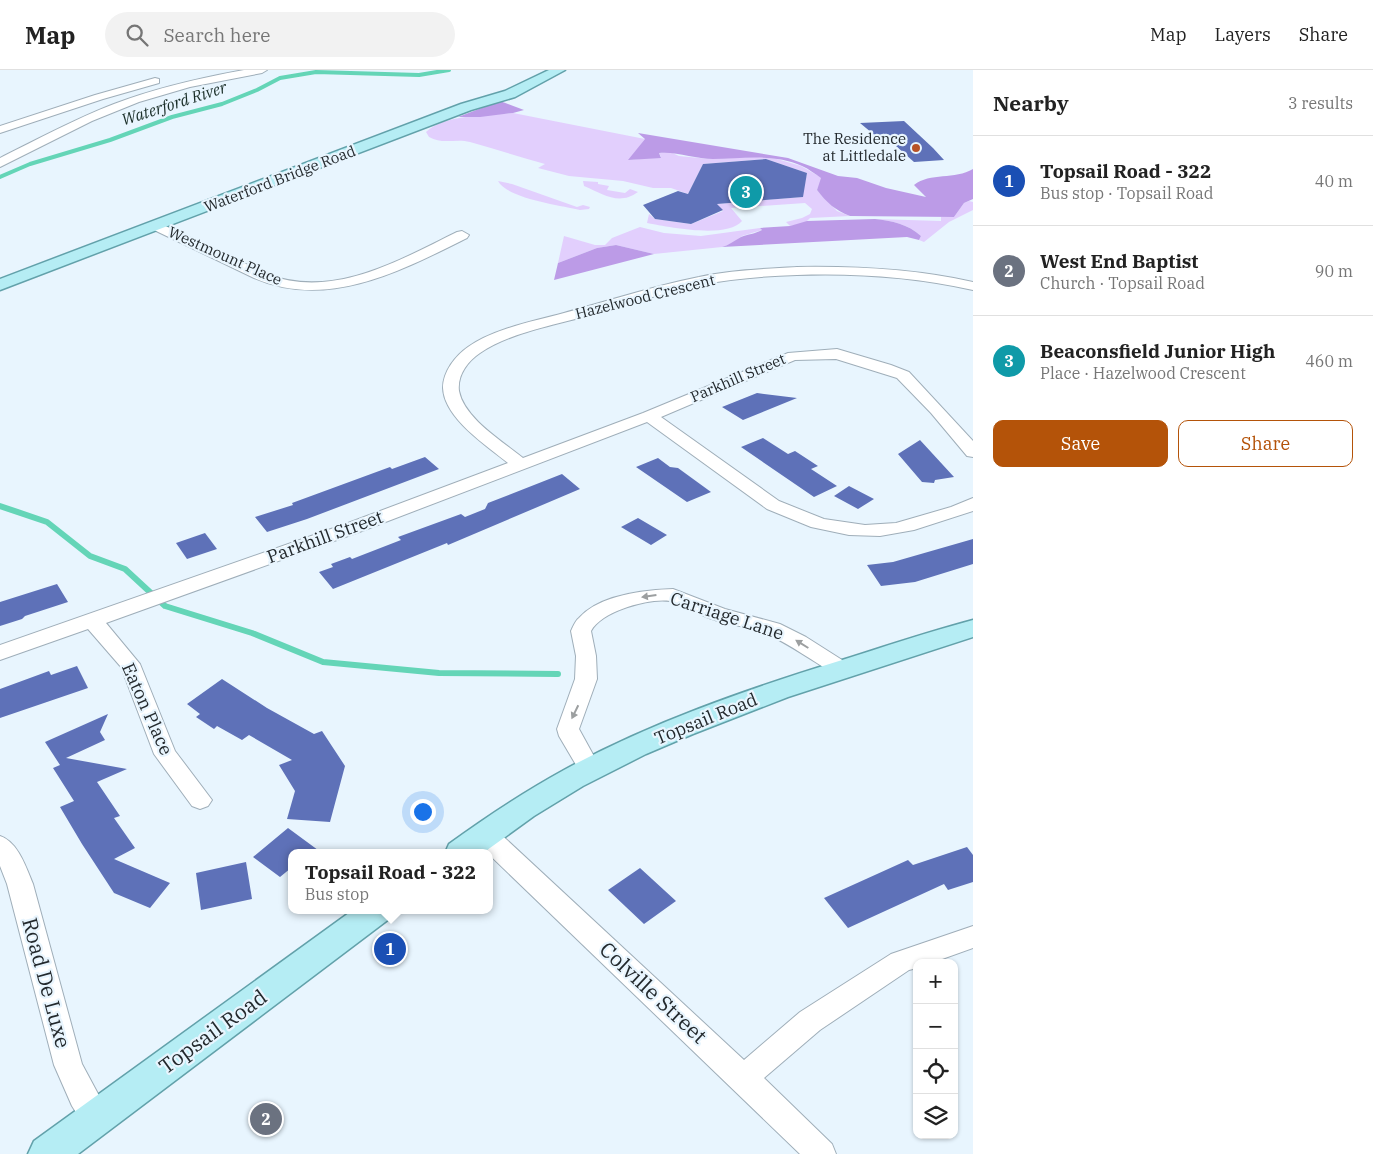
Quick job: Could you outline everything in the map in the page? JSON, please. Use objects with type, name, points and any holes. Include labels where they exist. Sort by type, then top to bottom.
[{"type":"main road","name":"Waterford Bridge Road","points":[[0,285],[466,107],[510,94],[559,70]]},
{"type":"main road","name":"Topsail Road","points":[[465,849],[484,834],[590,769],[666,734],[786,688],[973,628]]},
{"type":"main road","name":"Topsail Road","points":[[47,1154],[373,914]]},
{"type":"street","points":[[214,78],[224,70]]},
{"type":"street","points":[[0,162],[66,129],[118,106],[214,78],[262,70]]},
{"type":"street","points":[[0,130],[163,78]]},
{"type":"street","name":"Westmount Place","points":[[158,226],[277,282],[308,287],[338,286],[367,278],[407,262],[462,235]]},
{"type":"street","name":"Hazelwood Crescent","points":[[520,464],[465,417],[456,405],[451,392],[455,368],[472,351],[509,333],[694,282],[739,275],[882,271],[973,286]]},
{"type":"street","name":"Parkhill Street","points":[[0,653],[354,527],[648,416],[792,356],[837,354],[886,368],[903,375],[937,410],[973,452]]},
{"type":"street","points":[[648,416],[773,505],[790,514],[825,524],[867,530],[896,529],[973,503]]},
{"type":"street","name":"Carriage Lane","points":[[590,769],[568,729],[586,679],[586,656],[581,631],[586,622],[594,615],[615,605],[647,596],[672,595],[718,614],[786,634],[843,670]]},
{"type":"street","name":"Eaton Place","points":[[92,620],[130,664],[166,754],[200,800]]},
{"type":"street","name":"Colville Street","points":[[484,834],[821,1154]]},
{"type":"street","name":"Road De Luxe","points":[[4,861],[25,902],[68,1065],[82,1096],[96,1118]]},
{"type":"street","points":[[743,1078],[810,1021],[900,962],[973,937]]},
{"type":"shaded area","points":[[500,101],[524,110],[480,117],[458,117]]},
{"type":"shaded area","points":[[513,113],[645,139],[629,160],[661,157],[659,153],[670,152],[679,156],[710,159],[757,157],[777,159],[801,166],[822,178],[817,190],[837,211],[850,216],[810,218],[804,224],[790,226],[786,222],[810,214],[812,209],[805,203],[731,208],[742,221],[734,226],[711,231],[647,223],[649,214],[655,219],[691,224],[723,211],[717,204],[802,197],[807,173],[766,159],[703,164],[688,194],[671,188],[653,188],[623,181],[569,176],[538,168],[545,164],[470,142],[439,141],[429,137],[426,132],[434,126],[455,119]]},
{"type":"shaded area","points":[[638,133],[788,158],[838,176],[857,178],[886,188],[926,197],[914,185],[927,179],[958,174],[973,169],[973,199],[964,203],[954,217],[850,216],[836,209],[824,199],[817,190],[821,178],[802,166],[780,159],[713,159],[665,153],[659,153],[661,158],[628,160],[645,139]]},
{"type":"shaded area","points":[[498,181],[512,184],[577,207],[583,205],[590,207],[589,209],[580,210],[523,197],[504,187]]},
{"type":"shaded area","points":[[583,181],[598,182],[598,184],[609,186],[607,190],[625,193],[630,189],[638,192],[624,198],[611,197],[584,186]]},
{"type":"shaded area","points":[[973,202],[973,210],[949,222],[924,242],[919,240],[921,236],[905,226],[875,219],[941,221],[941,217],[954,217],[964,203]]},
{"type":"shaded area","points":[[875,219],[900,224],[921,236],[919,240],[907,237],[722,247],[741,237],[762,230],[760,228],[790,226],[807,221]]},
{"type":"shaded area","points":[[640,227],[664,233],[701,236],[760,228],[762,230],[742,236],[733,243],[722,247],[654,254],[616,245],[597,248],[558,263],[564,236],[595,245],[605,245],[612,238]]},
{"type":"shaded area","points":[[616,245],[654,254],[554,280],[558,263],[597,248]]},
{"type":"building","points":[[904,121],[944,160],[914,162],[887,138],[878,138],[860,123]]},
{"type":"building","points":[[766,159],[807,173],[803,197],[717,204],[723,210],[691,224],[655,219],[643,205],[678,191],[688,194],[703,164]]},
{"type":"building","points":[[757,393],[797,398],[743,420],[722,407]]},
{"type":"building","points":[[763,438],[788,454],[795,451],[818,466],[811,469],[837,486],[814,497],[741,447]]},
{"type":"building","points":[[920,440],[954,477],[935,480],[934,483],[922,482],[898,454]]},
{"type":"building","points":[[425,457],[439,469],[307,519],[267,532],[255,517],[293,505],[292,503],[390,467],[392,469]]},
{"type":"building","points":[[658,458],[670,467],[678,468],[711,492],[687,502],[636,467]]},
{"type":"building","points":[[562,474],[580,489],[448,545],[447,543],[333,589],[319,572],[333,567],[331,564],[350,557],[352,559],[401,540],[398,537],[461,514],[465,517],[485,509],[488,503]]},
{"type":"building","points":[[849,486],[874,499],[858,509],[834,496]]},
{"type":"building","points":[[638,518],[667,535],[651,545],[621,527]]},
{"type":"building","points":[[205,533],[217,549],[187,559],[176,543]]},
{"type":"building","points":[[973,539],[973,564],[915,582],[881,586],[867,565],[893,562]]},
{"type":"building","points":[[57,584],[68,602],[0,626],[0,602]]},
{"type":"building","points":[[77,666],[88,688],[0,718],[0,689],[49,671],[51,675]]},
{"type":"building","points":[[222,679],[267,708],[314,734],[322,731],[345,766],[330,822],[287,819],[295,791],[279,765],[292,760],[249,735],[242,740],[217,726],[214,729],[196,717],[200,714],[187,704]]},
{"type":"building","points":[[108,714],[100,732],[105,740],[66,758],[127,769],[97,782],[120,816],[114,818],[135,848],[114,859],[170,883],[150,908],[114,893],[82,844],[60,807],[74,801],[53,768],[60,765],[45,742]]},
{"type":"building","points":[[288,828],[317,849],[288,849],[288,870],[280,877],[253,857]]},
{"type":"building","points":[[967,847],[973,855],[973,882],[948,890],[944,884],[848,928],[824,898],[908,860],[913,865]]},
{"type":"building","points":[[246,862],[252,899],[201,910],[196,873]]},
{"type":"building","points":[[640,868],[676,901],[644,924],[608,890]]},
{"type":"waterway","name":"Waterford River","points":[[0,177],[30,164],[110,140],[172,117],[222,104],[257,90],[280,78],[316,72],[419,75],[449,70]]},
{"type":"waterway","points":[[0,506],[47,522],[90,556],[125,569],[165,606],[252,633],[323,662],[439,673],[558,674]]},
{"type":"place","name":"The Residence at Littledale","points":[[916,148]]},
{"type":"place","name":"Beaconsfield Junior High","points":[[746,192]]},
{"type":"place","name":"Topsail Road - 322","points":[[390,949]]},
{"type":"place","name":"West End Baptist","points":[[266,1119]]}]
